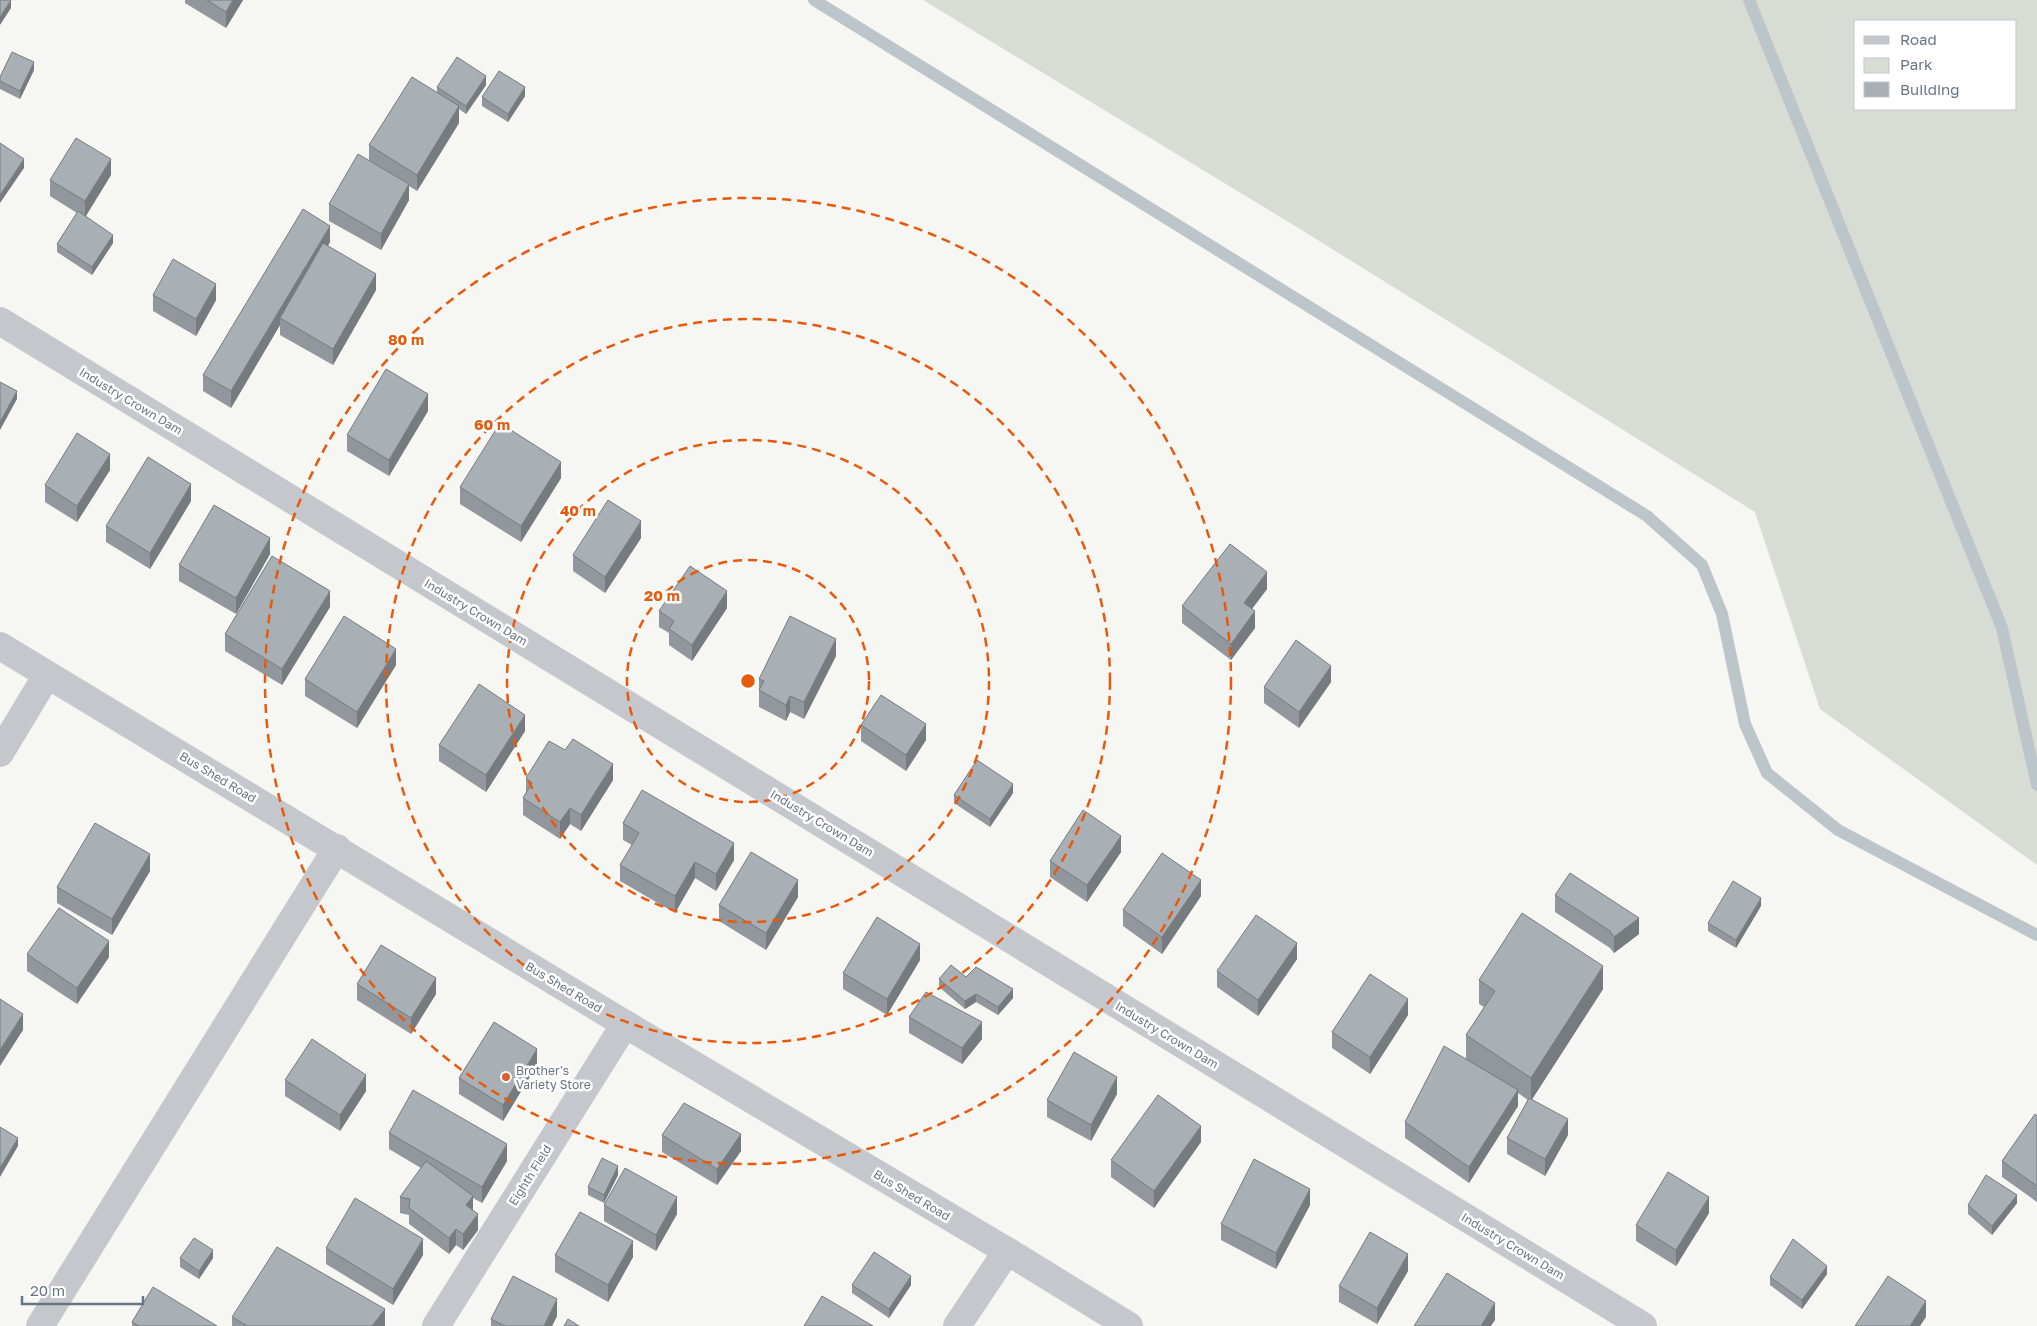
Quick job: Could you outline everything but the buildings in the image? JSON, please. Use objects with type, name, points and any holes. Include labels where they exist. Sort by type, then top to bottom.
[{"type":"street","name":"Industry Crown Dam","points":[[0,320],[1644,1326]]},
{"type":"street","name":"Bus Shed Road","points":[[0,646],[1129,1326]]},
{"type":"street","points":[[0,753],[47,675]]},
{"type":"street","points":[[40,1326],[337,848]]},
{"type":"street","name":"Eighth Field","points":[[436,1326],[625,1024]]},
{"type":"street","points":[[957,1326],[1007,1251]]},
{"type":"green space","points":[[923,0],[2037,0],[2037,865],[1820,709],[1755,512],[1300,229]]},
{"type":"waterway","points":[[814,0],[1647,516],[1702,565],[1722,614],[1745,724],[1767,773],[1838,830],[2037,935]]},
{"type":"waterway","points":[[1749,0],[2002,628],[2037,785]]},
{"type":"place","name":"Brother's Variety Store","points":[[506,1077]]}]
